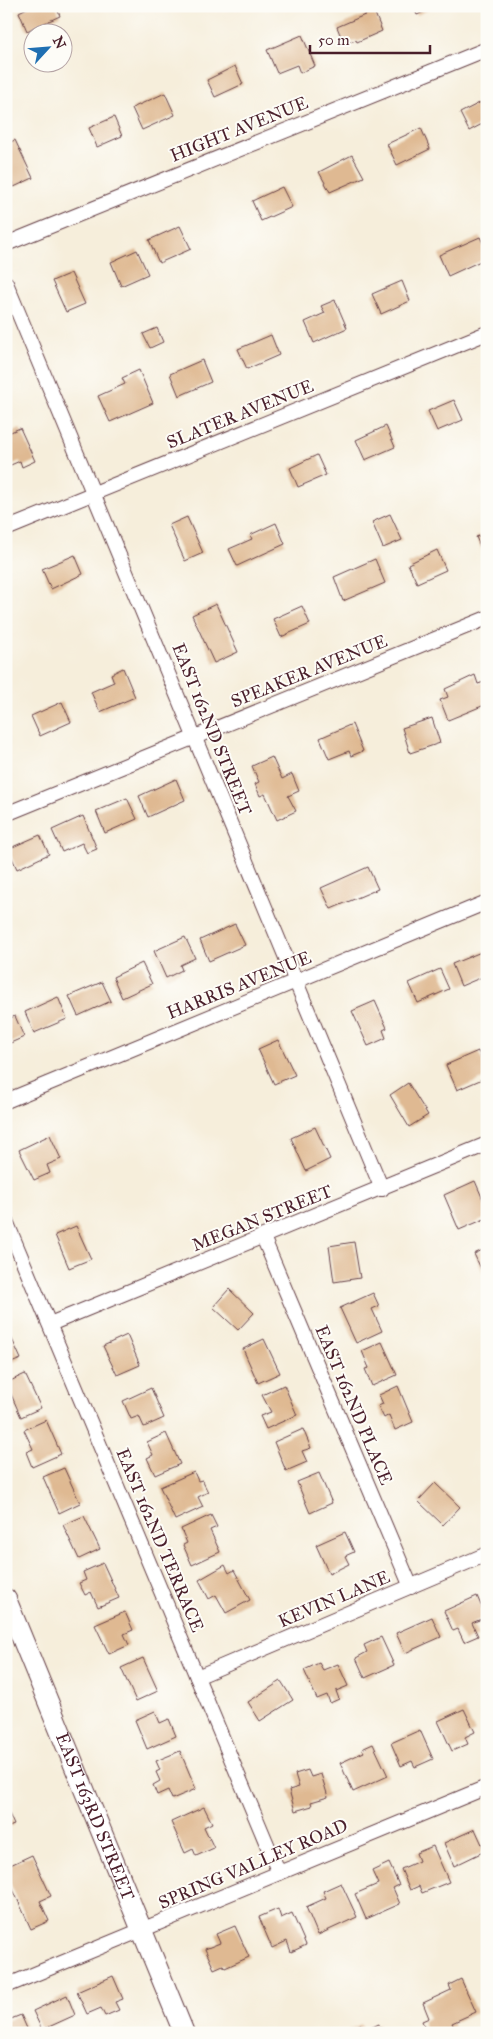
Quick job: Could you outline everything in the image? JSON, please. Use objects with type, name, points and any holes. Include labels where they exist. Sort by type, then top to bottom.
[{"type":"street","name":"HIGHT AVENUE","points":[[6,244],[487,48]]},
{"type":"street","name":"EAST 162ND STREET","points":[[6,283],[382,1189]]},
{"type":"street","name":"SLATER AVENUE","points":[[6,529],[487,333]]},
{"type":"street","name":"SPEAKER AVENUE","points":[[6,814],[487,618]]},
{"type":"street","name":"HARRIS AVENUE","points":[[6,1101],[487,902]]},
{"type":"street","name":"MEGAN STREET","points":[[50,1324],[382,1189],[487,1144]]},
{"type":"street","name":"EAST 162ND TERRACE","points":[[6,1221],[279,1873]]},
{"type":"street","name":"EAST 162ND PLACE","points":[[263,1237],[411,1587]]},
{"type":"street","name":"KEVIN LANE","points":[[197,1677],[487,1554]]},
{"type":"street","name":"EAST 163RD STREET","points":[[6,1599],[184,2033]]},
{"type":"street","name":"SPRING VALLEY ROAD","points":[[6,1986],[487,1787]]},
{"type":"building","points":[[31,6],[56,6],[60,16],[47,22],[23,22],[19,12]]},
{"type":"building","points":[[112,6],[124,6],[114,11]]},
{"type":"building","points":[[413,6],[436,6],[417,15]]},
{"type":"building","points":[[374,11],[382,31],[357,42],[356,40],[344,44],[337,27]]},
{"type":"building","points":[[302,35],[315,66],[300,73],[297,65],[277,73],[267,50]]},
{"type":"building","points":[[235,66],[243,84],[215,97],[207,80]]},
{"type":"building","points":[[165,93],[175,115],[142,130],[132,108]]},
{"type":"building","points":[[487,99],[487,127],[484,123],[469,131],[460,113]]},
{"type":"building","points":[[114,117],[122,136],[97,147],[89,128]]},
{"type":"building","points":[[421,128],[430,149],[397,165],[387,144]]},
{"type":"building","points":[[15,140],[33,178],[14,187],[6,169],[6,144]]},
{"type":"building","points":[[352,155],[364,177],[330,192],[319,172]]},
{"type":"building","points":[[282,187],[292,207],[261,221],[252,201]]},
{"type":"building","points":[[180,226],[191,249],[159,263],[149,240]]},
{"type":"building","points":[[480,237],[487,251],[487,258],[448,276],[439,255]]},
{"type":"building","points":[[137,250],[148,274],[121,286],[111,262]]},
{"type":"building","points":[[71,273],[85,304],[66,312],[52,281]]},
{"type":"building","points":[[402,281],[410,301],[381,314],[372,294]]},
{"type":"building","points":[[335,300],[347,328],[314,343],[305,322],[325,313],[321,306]]},
{"type":"building","points":[[157,328],[163,342],[150,348],[143,334]]},
{"type":"building","points":[[271,335],[279,355],[247,369],[238,349]]},
{"type":"building","points":[[202,360],[211,382],[179,396],[170,374]]},
{"type":"building","points":[[139,370],[153,403],[110,422],[98,396],[125,384],[122,378]]},
{"type":"building","points":[[454,400],[463,420],[437,431],[428,411]]},
{"type":"building","points":[[386,426],[395,447],[365,460],[356,440]]},
{"type":"building","points":[[20,428],[35,461],[22,467],[20,461],[6,467],[6,434]]},
{"type":"building","points":[[317,455],[326,475],[298,487],[290,468]]},
{"type":"building","points":[[390,514],[402,540],[383,548],[372,522]]},
{"type":"building","points":[[187,517],[203,553],[185,561],[169,525]]},
{"type":"building","points":[[276,523],[285,544],[237,566],[229,549],[252,539],[250,535]]},
{"type":"building","points":[[487,533],[487,556],[485,557],[476,537]]},
{"type":"building","points":[[437,550],[446,570],[417,583],[408,564]]},
{"type":"building","points":[[75,555],[83,574],[51,589],[42,569]]},
{"type":"building","points":[[375,559],[385,583],[343,601],[334,577]]},
{"type":"building","points":[[216,604],[238,652],[214,663],[192,615]]},
{"type":"building","points":[[302,606],[310,624],[281,637],[273,619]]},
{"type":"building","points":[[123,668],[135,697],[100,712],[91,692],[114,682],[111,674]]},
{"type":"building","points":[[475,675],[478,684],[487,681],[487,704],[448,720],[440,700],[448,697],[445,689]]},
{"type":"building","points":[[62,702],[71,722],[40,736],[31,716]]},
{"type":"building","points":[[432,718],[440,743],[410,753],[402,728]]},
{"type":"building","points":[[352,724],[363,751],[351,756],[349,751],[329,759],[320,738]]},
{"type":"building","points":[[272,757],[282,779],[292,774],[299,791],[288,796],[296,811],[277,820],[265,794],[260,796],[255,784],[259,782],[252,766]]},
{"type":"building","points":[[176,779],[185,800],[148,817],[139,796]]},
{"type":"building","points":[[127,798],[137,819],[105,833],[96,811]]},
{"type":"building","points":[[83,816],[97,849],[87,853],[82,843],[62,852],[52,830]]},
{"type":"building","points":[[40,835],[49,854],[17,869],[8,849]]},
{"type":"building","points":[[368,867],[378,889],[331,909],[321,888]]},
{"type":"building","points":[[235,924],[245,945],[209,961],[200,940]]},
{"type":"building","points":[[185,937],[195,958],[180,965],[182,970],[166,978],[154,951]]},
{"type":"building","points":[[486,950],[487,975],[461,986],[452,964]]},
{"type":"building","points":[[142,963],[152,984],[122,998],[113,977]]},
{"type":"building","points":[[440,969],[449,989],[418,1003],[409,983]]},
{"type":"building","points":[[102,982],[111,1001],[78,1016],[69,996]]},
{"type":"building","points":[[58,997],[67,1019],[34,1033],[25,1012]]},
{"type":"building","points":[[375,1001],[387,1028],[383,1030],[386,1038],[368,1046],[352,1011]]},
{"type":"building","points":[[15,1016],[24,1037],[6,1045],[6,1020]]},
{"type":"building","points":[[278,1040],[295,1075],[274,1084],[258,1049]]},
{"type":"building","points":[[478,1051],[487,1071],[487,1077],[457,1090],[446,1065]]},
{"type":"building","points":[[408,1083],[428,1115],[409,1127],[390,1095]]},
{"type":"building","points":[[315,1127],[330,1159],[306,1171],[291,1138]]},
{"type":"building","points":[[50,1135],[61,1159],[47,1165],[50,1173],[34,1180],[19,1150]]},
{"type":"building","points":[[475,1181],[487,1209],[487,1218],[459,1230],[444,1195]]},
{"type":"building","points":[[76,1226],[91,1259],[69,1268],[55,1235]]},
{"type":"building","points":[[354,1242],[360,1278],[334,1282],[329,1246]]},
{"type":"building","points":[[487,1248],[487,1281],[474,1254]]},
{"type":"building","points":[[229,1289],[254,1313],[238,1330],[213,1307]]},
{"type":"building","points":[[373,1293],[379,1306],[372,1309],[382,1331],[356,1343],[340,1308]]},
{"type":"building","points":[[6,1326],[21,1359],[6,1365]]},
{"type":"building","points":[[127,1335],[140,1365],[117,1375],[103,1346]]},
{"type":"building","points":[[264,1339],[280,1373],[258,1383],[243,1349]]},
{"type":"building","points":[[382,1342],[397,1375],[372,1386],[365,1369],[369,1368],[362,1351]]},
{"type":"building","points":[[25,1374],[41,1408],[21,1417],[6,1383]]},
{"type":"building","points":[[284,1385],[297,1415],[266,1429],[260,1416],[271,1412],[262,1395]]},
{"type":"building","points":[[398,1386],[413,1422],[395,1430],[389,1415],[384,1418],[378,1406],[383,1404],[379,1395]]},
{"type":"building","points":[[151,1388],[164,1418],[144,1427],[139,1416],[131,1419],[123,1401]]},
{"type":"building","points":[[46,1420],[61,1454],[32,1467],[26,1452],[33,1449],[24,1430]]},
{"type":"building","points":[[303,1429],[311,1448],[302,1451],[307,1462],[286,1471],[274,1442]]},
{"type":"building","points":[[166,1433],[180,1464],[155,1475],[147,1458],[153,1455],[147,1442]]},
{"type":"building","points":[[64,1468],[80,1503],[59,1513],[43,1477]]},
{"type":"building","points":[[194,1472],[198,1481],[202,1480],[208,1492],[198,1497],[203,1507],[175,1520],[160,1487]]},
{"type":"building","points":[[319,1473],[332,1503],[310,1513],[297,1482]]},
{"type":"building","points":[[435,1483],[460,1507],[443,1525],[418,1501]]},
{"type":"building","points":[[211,1515],[217,1527],[210,1530],[220,1552],[192,1565],[183,1545],[187,1543],[181,1529]]},
{"type":"building","points":[[84,1516],[100,1549],[79,1559],[63,1525]]},
{"type":"building","points":[[345,1532],[354,1552],[345,1556],[349,1564],[329,1574],[316,1545]]},
{"type":"building","points":[[103,1563],[119,1598],[98,1607],[91,1592],[85,1595],[79,1583],[86,1580],[83,1572]]},
{"type":"building","points":[[225,1565],[229,1573],[234,1570],[250,1600],[226,1613],[216,1595],[209,1599],[199,1580]]},
{"type":"building","points":[[477,1596],[486,1617],[472,1623],[478,1636],[464,1642],[458,1629],[453,1631],[444,1611]]},
{"type":"building","points":[[125,1612],[133,1630],[124,1634],[129,1645],[109,1654],[95,1625]]},
{"type":"building","points":[[432,1617],[441,1637],[405,1653],[396,1633]]},
{"type":"building","points":[[381,1637],[394,1665],[365,1678],[356,1658],[367,1652],[364,1645]]},
{"type":"building","points":[[143,1658],[158,1691],[136,1701],[121,1668]]},
{"type":"building","points":[[319,1663],[323,1670],[338,1664],[348,1686],[336,1691],[339,1699],[330,1703],[327,1695],[317,1699],[304,1670]]},
{"type":"building","points":[[281,1681],[293,1700],[260,1721],[248,1702]]},
{"type":"building","points":[[464,1709],[475,1732],[465,1737],[468,1744],[452,1751],[438,1721]]},
{"type":"building","points":[[155,1711],[160,1723],[169,1719],[176,1736],[147,1749],[135,1720]]},
{"type":"building","points":[[420,1730],[433,1759],[415,1767],[412,1761],[401,1766],[391,1743]]},
{"type":"building","points":[[373,1744],[388,1776],[353,1792],[340,1763],[364,1752],[362,1749]]},
{"type":"building","points":[[180,1751],[196,1789],[172,1799],[168,1790],[157,1795],[153,1785],[160,1781],[156,1772],[160,1770],[156,1761]]},
{"type":"building","points":[[308,1770],[311,1777],[321,1774],[328,1797],[311,1802],[312,1806],[295,1811],[289,1790],[299,1787],[295,1774]]},
{"type":"building","points":[[6,1807],[14,1825],[6,1828]]},
{"type":"building","points":[[204,1807],[212,1823],[204,1827],[214,1848],[196,1856],[193,1849],[185,1853],[171,1822]]},
{"type":"building","points":[[475,1829],[485,1851],[454,1866],[444,1843]]},
{"type":"building","points":[[433,1846],[449,1882],[422,1893],[419,1886],[410,1890],[401,1869],[419,1861],[416,1853]]},
{"type":"building","points":[[32,1855],[51,1896],[40,1901],[49,1921],[31,1929],[6,1874],[6,1867]]},
{"type":"building","points":[[389,1863],[399,1885],[393,1888],[400,1904],[366,1919],[355,1894],[378,1884],[372,1871]]},
{"type":"building","points":[[341,1883],[357,1917],[318,1935],[306,1907],[326,1898],[323,1891]]},
{"type":"building","points":[[278,1909],[281,1918],[292,1913],[306,1945],[291,1952],[287,1941],[272,1948],[259,1917]]},
{"type":"building","points":[[235,1926],[249,1957],[225,1968],[223,1965],[214,1969],[205,1949],[220,1943],[216,1934]]},
{"type":"building","points":[[113,1976],[123,1999],[115,2002],[119,2010],[105,2016],[101,2008],[87,2014],[77,1992]]},
{"type":"building","points":[[461,1979],[476,2012],[452,2023],[454,2027],[442,2033],[427,2033],[422,2021],[429,2018],[423,2003],[451,1990],[449,1985]]},
{"type":"building","points":[[67,1995],[75,2015],[42,2030],[33,2011]]},
{"type":"building","points":[[21,2015],[29,2033],[6,2033],[6,2021]]},
{"type":"building","points":[[361,2024],[364,2031],[379,2024],[382,2033],[347,2033],[346,2031]]}]
